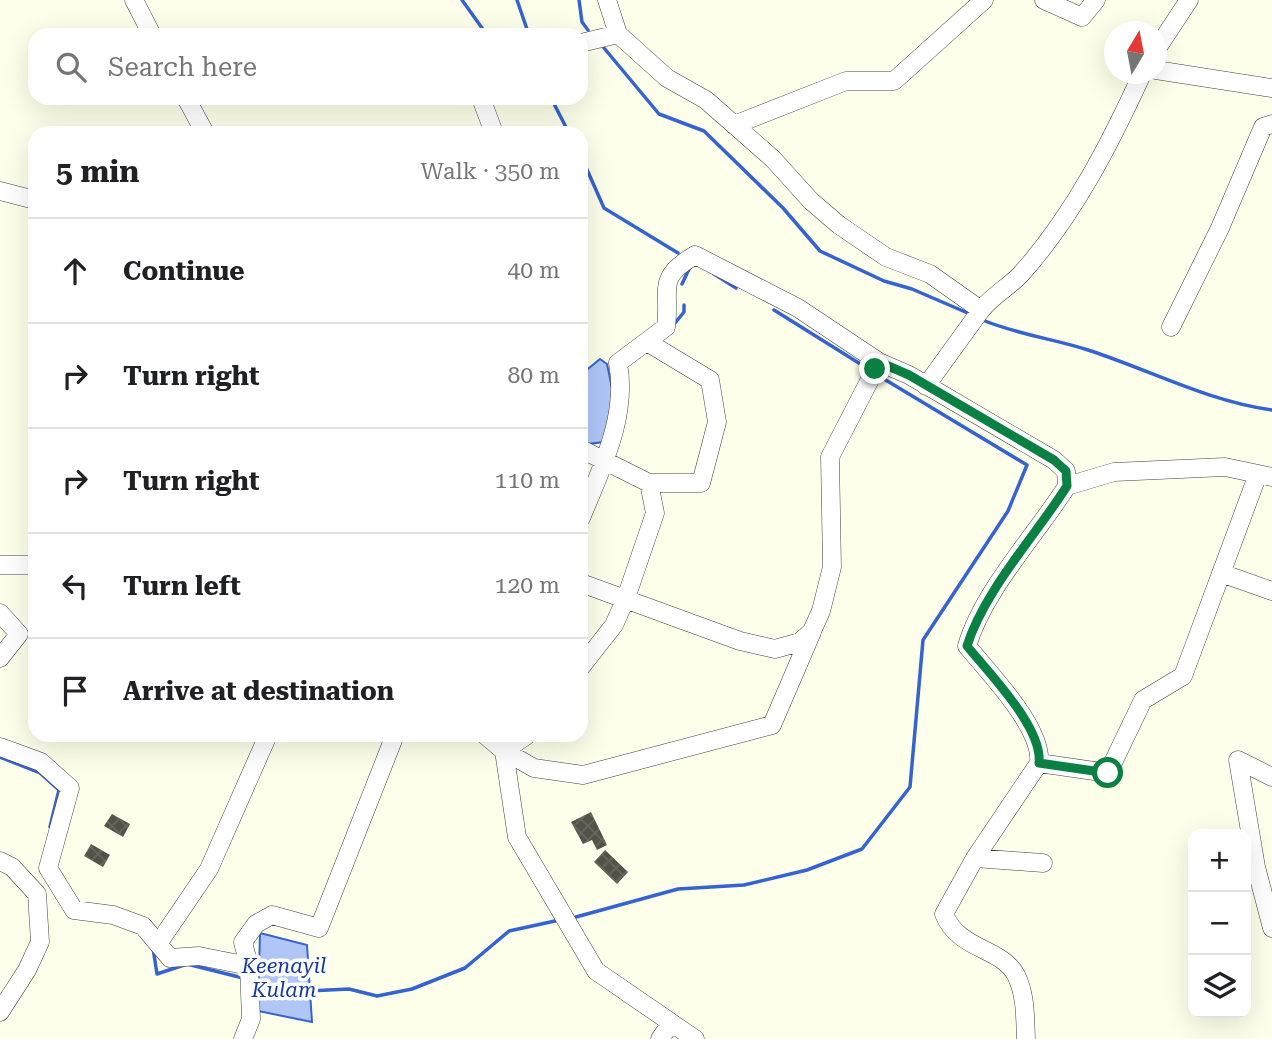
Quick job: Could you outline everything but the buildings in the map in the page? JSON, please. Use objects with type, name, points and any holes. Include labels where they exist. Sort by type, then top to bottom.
[{"type":"street","points":[[134,0],[148,28]]},
{"type":"street","points":[[607,0],[618,34],[667,78],[706,100],[839,225],[886,257],[930,274],[978,315]]},
{"type":"street","points":[[734,125],[845,81],[894,81],[984,0]]},
{"type":"street","points":[[1044,0],[1082,18],[1096,0]]},
{"type":"street","points":[[1167,34],[1189,0]]},
{"type":"street","points":[[588,41],[618,34]]},
{"type":"street","points":[[1167,72],[1272,88]]},
{"type":"street","points":[[926,386],[990,298],[1020,275],[1068,212],[1117,129],[1137,84]]},
{"type":"street","points":[[190,105],[201,126]]},
{"type":"street","points":[[484,105],[491,126]]},
{"type":"street","points":[[1171,327],[1220,229],[1263,127],[1272,124]]},
{"type":"street","points":[[0,191],[28,198]]},
{"type":"street","points":[[588,501],[605,459],[623,389],[618,363],[666,327],[666,286],[673,268],[695,255],[797,307],[875,369],[926,386],[1054,460],[1066,471],[1067,486],[1000,584],[972,631],[967,646],[1023,717],[1040,750],[1039,763],[975,858],[944,914],[950,930],[1007,964],[1016,974],[1023,996],[1026,1039]]},
{"type":"street","points":[[588,452],[649,483],[701,484],[717,422],[710,380],[647,342]]},
{"type":"street","points":[[493,742],[534,768],[583,775],[772,725],[821,611],[832,567],[830,457],[875,369]]},
{"type":"street","points":[[1039,763],[1108,773],[1143,700],[1183,676],[1221,573],[1265,476],[1225,467],[1114,472],[1067,486]]},
{"type":"street","points":[[588,658],[614,625],[626,598],[655,513],[649,483]]},
{"type":"street","points":[[0,565],[28,565]]},
{"type":"street","points":[[1221,573],[1272,590]]},
{"type":"street","points":[[588,585],[740,641],[775,649],[800,642],[812,631]]},
{"type":"street","points":[[0,613],[19,634],[17,640],[0,658]]},
{"type":"street","points":[[0,729],[0,736]]},
{"type":"street","points":[[158,944],[209,869],[265,742]]},
{"type":"street","points":[[243,1039],[251,1019],[250,975],[243,942],[256,924],[272,915],[319,928],[392,742]]},
{"type":"street","points":[[504,751],[517,742]]},
{"type":"street","points":[[0,747],[41,762],[70,788],[47,868],[48,892],[40,942],[27,970],[0,1012]]},
{"type":"street","points":[[504,751],[517,836],[596,971],[695,1039]]},
{"type":"street","points":[[1272,778],[1238,760],[1256,867],[1272,928]]},
{"type":"street","points":[[975,858],[1043,863]]},
{"type":"street","points":[[0,862],[12,867],[74,910],[113,915],[143,926],[170,958],[199,956],[250,975]]},
{"type":"street","points":[[660,1039],[671,1023]]},
{"type":"water","points":[[600,359],[607,364],[615,403],[603,442],[588,444],[588,369]]},
{"type":"water","name":"Keenayil Kulam","points":[[260,933],[307,945],[312,1022],[258,1011]]},
{"type":"waterway","points":[[462,0],[482,28]]},
{"type":"waterway","points":[[517,0],[527,28]]},
{"type":"waterway","points":[[579,0],[582,22],[586,28]]},
{"type":"waterway","points":[[604,48],[659,114],[704,131],[783,208],[820,251],[884,281],[912,289],[970,314]]},
{"type":"waterway","points":[[555,105],[565,126]]},
{"type":"waterway","points":[[588,172],[604,208],[678,253]]},
{"type":"waterway","points":[[682,284],[690,267]]},
{"type":"waterway","points":[[714,274],[736,288]]},
{"type":"waterway","points":[[675,323],[684,312],[684,305]]},
{"type":"waterway","points":[[774,310],[870,370]]},
{"type":"waterway","points":[[980,319],[1088,350],[1225,400],[1272,410]]},
{"type":"waterway","points":[[576,917],[678,889],[744,885],[807,870],[862,849],[910,787],[923,640],[1008,511],[1027,465],[879,376]]},
{"type":"waterway","points":[[0,757],[40,773],[59,790],[50,827]]},
{"type":"waterway","points":[[308,991],[349,989],[377,996],[412,989],[465,968],[509,931],[555,921]]},
{"type":"waterway","points":[[153,948],[157,974],[187,964],[243,978]]},
{"type":"route","points":[[875,369],[879,362],[909,375],[1017,441],[1054,460],[1066,471],[1067,486],[1000,584],[972,631],[967,646],[1023,717],[1040,750],[1039,763],[1108,773]]}]
